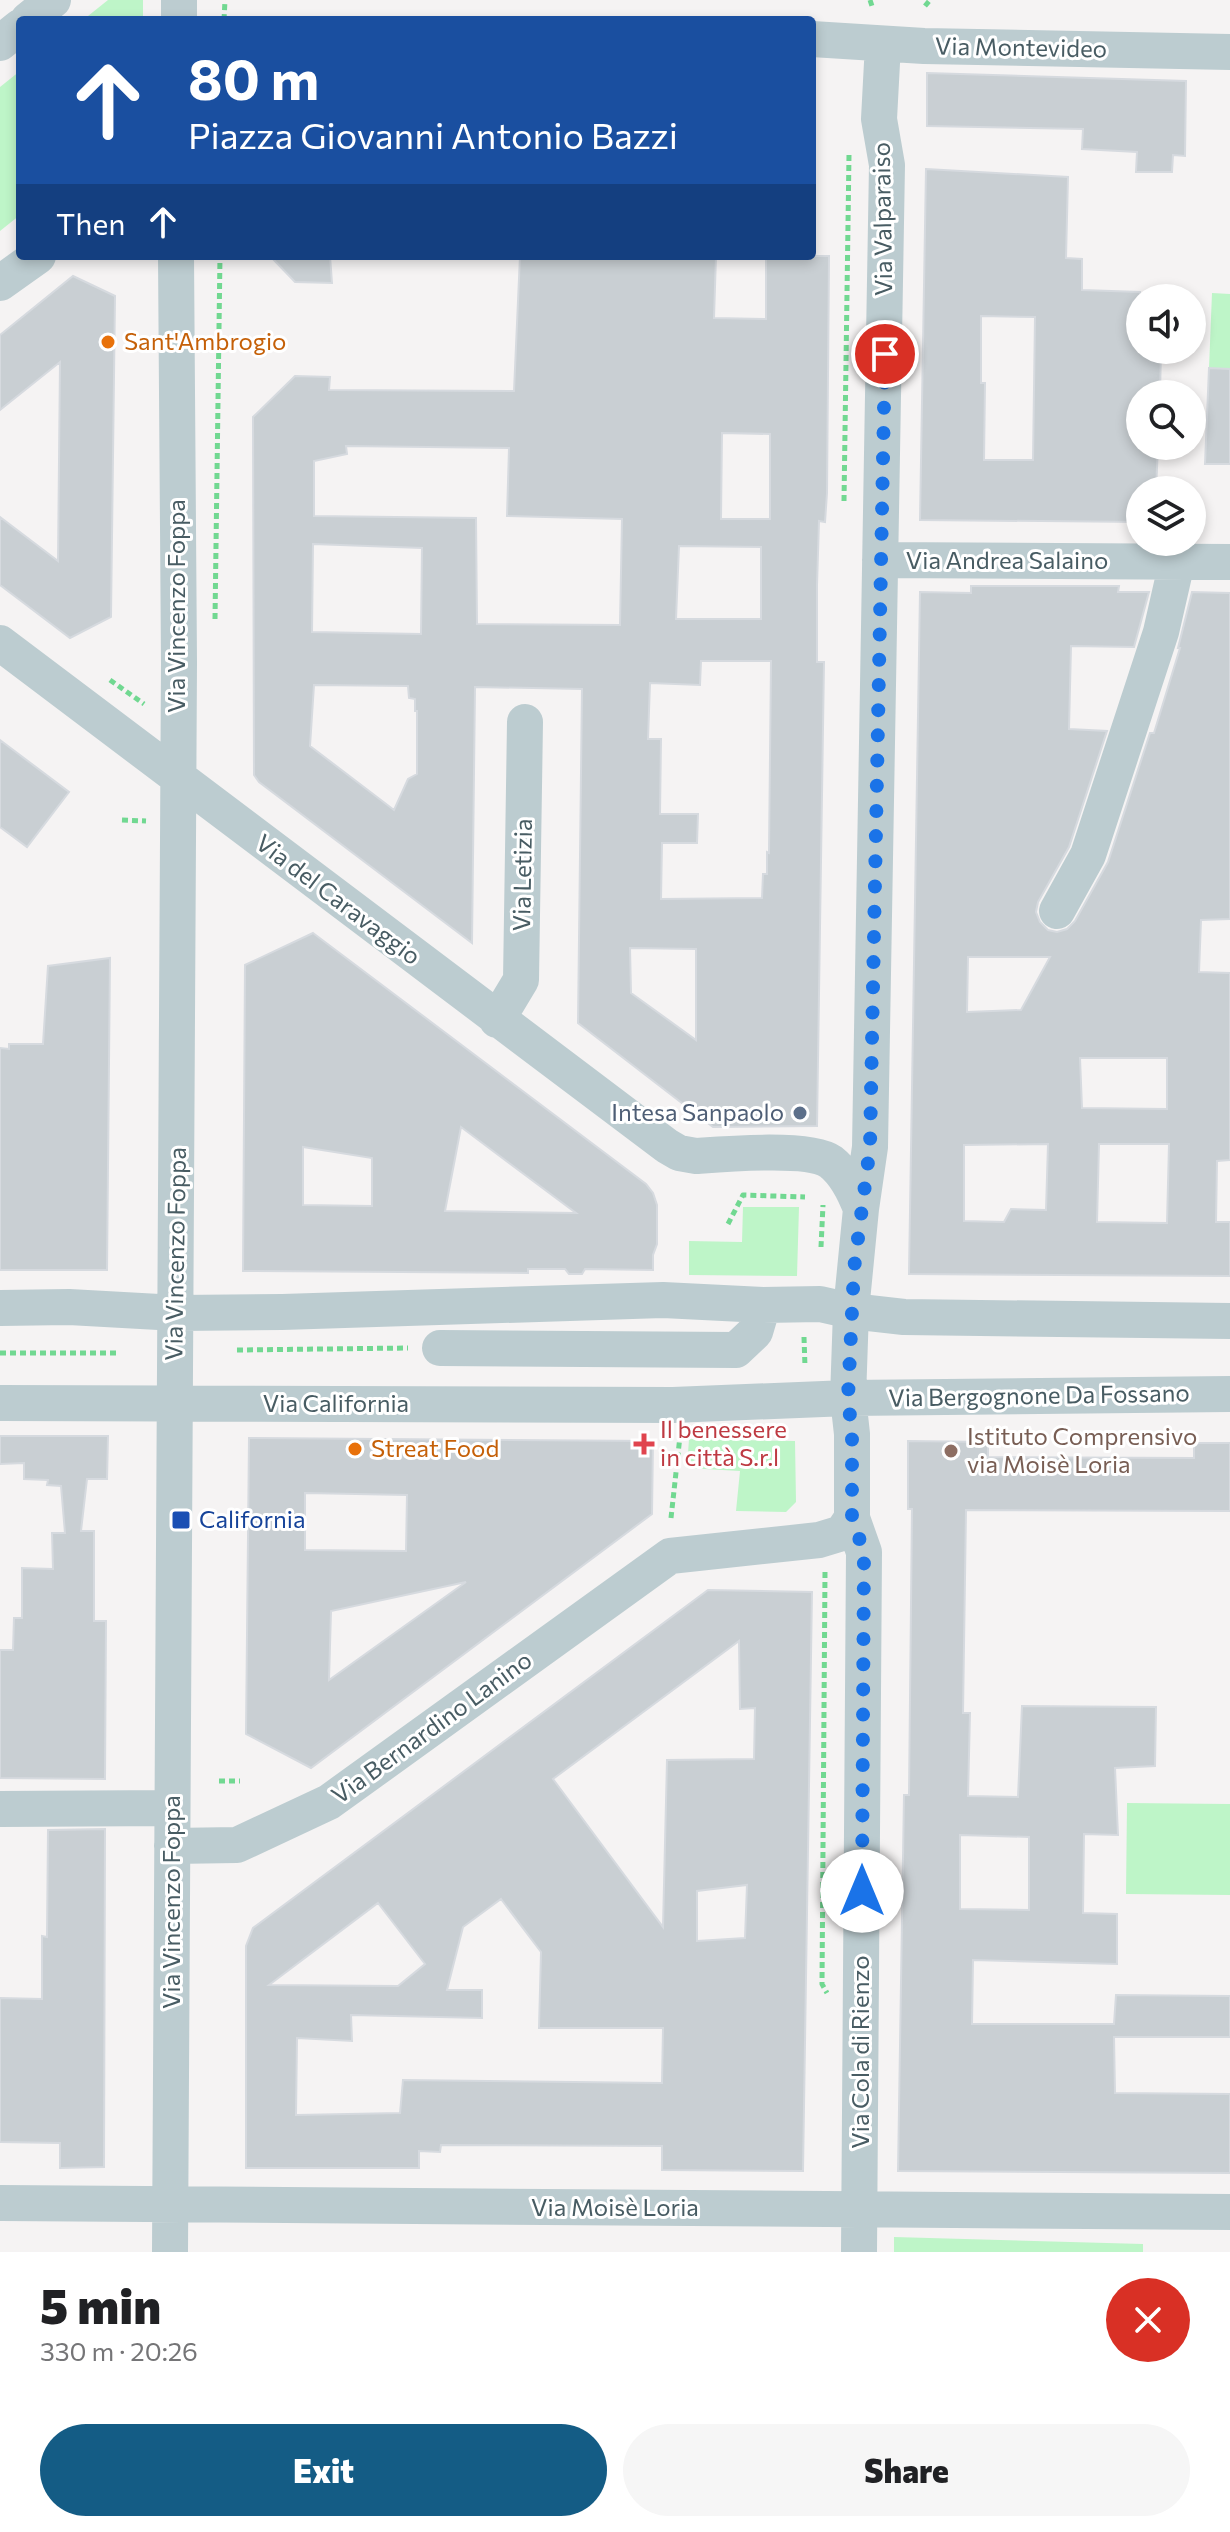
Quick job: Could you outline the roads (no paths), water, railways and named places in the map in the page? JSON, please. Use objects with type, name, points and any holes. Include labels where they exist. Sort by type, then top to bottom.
[{"type":"street","points":[[33,16],[53,0]]},
{"type":"street","points":[[0,43],[16,30]]},
{"type":"street","name":"Via Montevideo","points":[[816,39],[883,44],[1230,52]]},
{"type":"street","name":"Via Valparaiso","points":[[848,1398],[851,1311],[870,1147],[887,181],[879,119],[883,44]]},
{"type":"street","points":[[0,283],[32,260]]},
{"type":"street","name":"Via Vincenzo Foppa","points":[[170,2252],[177,1313],[176,260]]},
{"type":"street","name":"Via Andrea Salaino","points":[[880,560],[1230,562]]},
{"type":"street","points":[[1057,911],[1088,855],[1161,632],[1177,562]]},
{"type":"street","name":"Via del Caravaggio","points":[[0,643],[497,1020],[679,1153],[696,1156],[811,1154],[837,1168],[855,1193],[861,1209]]},
{"type":"street","name":"Via Letizia","points":[[497,1020],[521,980],[525,722]]},
{"type":"street","points":[[0,1308],[69,1307],[177,1313],[282,1312],[663,1300],[763,1305],[820,1304],[904,1317],[1230,1321]]},
{"type":"street","points":[[440,1348],[736,1350],[755,1332],[763,1305]]},
{"type":"street","name":"Via Bergognone Da Fossano","points":[[677,1418],[848,1398],[1230,1394]]},
{"type":"street","name":"Via Cola di Rienzo","points":[[848,1398],[852,1434],[852,1518],[864,1552],[859,2252]]},
{"type":"street","name":"Via California","points":[[0,1403],[677,1418]]},
{"type":"street","name":"Via Bernardino Lanino","points":[[172,1846],[237,1845],[329,1802],[670,1556],[819,1540],[842,1533],[852,1518]]},
{"type":"street","points":[[0,1809],[172,1808]]},
{"type":"street","name":"Via Moisè Loria","points":[[0,2203],[1230,2212]]},
{"type":"place","name":"Sant'Ambrogio","points":[[108,342]]},
{"type":"place","name":"Intesa Sanpaolo","points":[[800,1113]]},
{"type":"place","name":"Il benessere in città S.r.l","points":[[644,1444]]},
{"type":"place","name":"Streat Food","points":[[355,1449]]},
{"type":"place","name":"Istituto Comprensivo via Moisè Loria","points":[[951,1451]]},
{"type":"place","name":"California","points":[[181,1520]]}]
